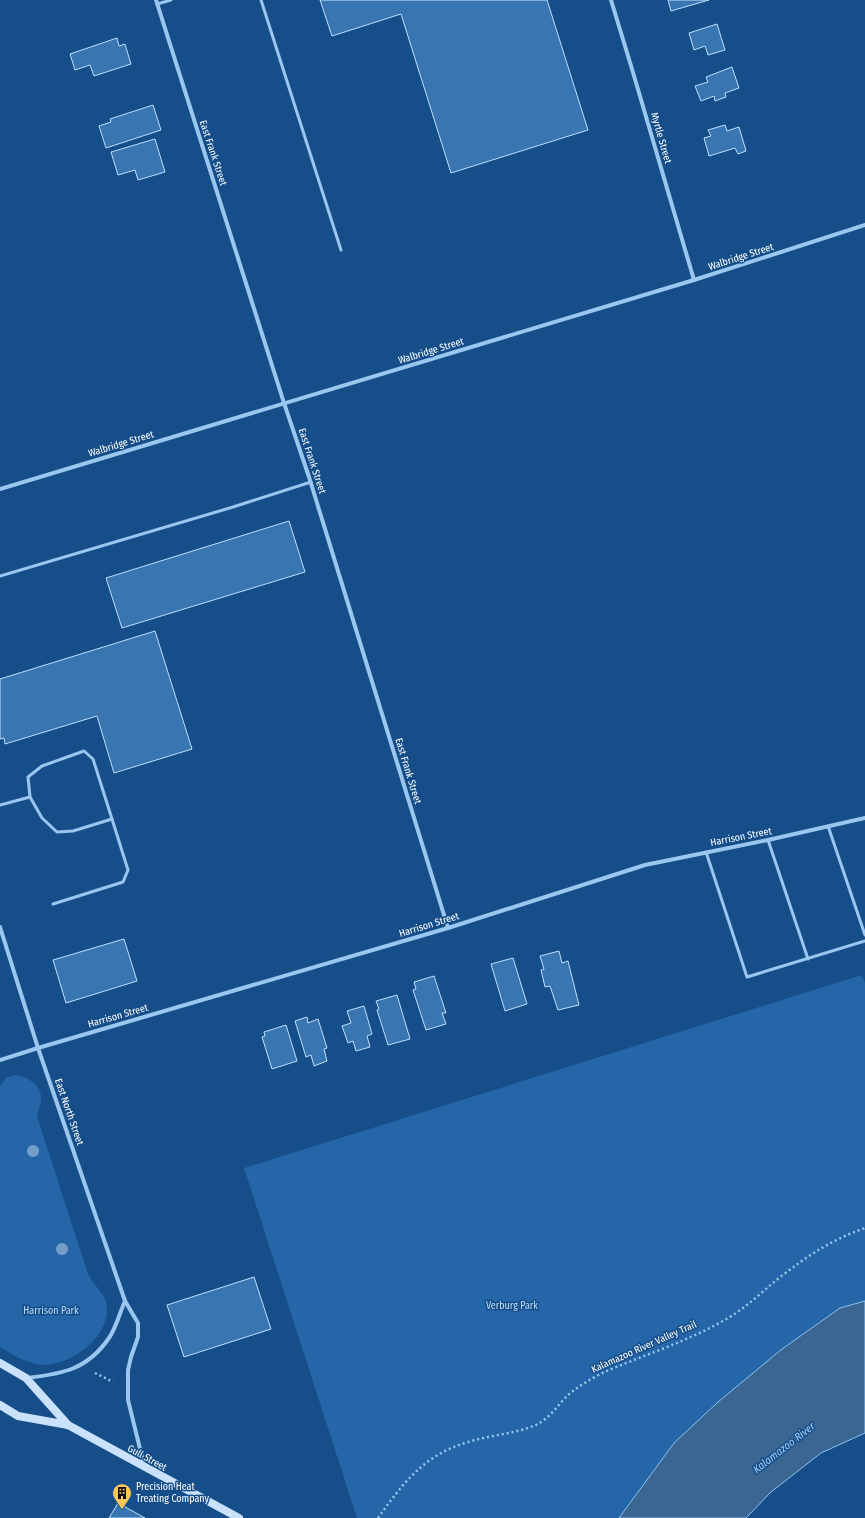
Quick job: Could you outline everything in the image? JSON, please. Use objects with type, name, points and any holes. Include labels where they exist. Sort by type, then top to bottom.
[{"type":"street","name":"Myrtle Street","points":[[611,0],[694,280]]},
{"type":"street","name":"East Frank Street","points":[[157,2],[284,403],[311,482],[448,928]]},
{"type":"street","name":"Walbridge Street","points":[[0,489],[694,280],[865,225]]},
{"type":"street","name":"Harrison Street","points":[[0,1060],[448,928],[645,865],[768,840],[865,818]]},
{"type":"street","name":"East North Street","points":[[0,927],[38,1048],[124,1301],[138,1323],[138,1336],[128,1370],[128,1400],[145,1468]]},
{"type":"street","points":[[26,1378],[58,1374],[80,1366],[96,1354],[110,1337],[124,1301]]},
{"type":"street","name":"Gull Street","points":[[0,1363],[26,1378],[68,1425]]},
{"type":"street","name":"Gull Street","points":[[0,1405],[18,1416],[68,1425],[239,1518]]},
{"type":"lane","points":[[157,2],[171,0]]},
{"type":"lane","points":[[261,0],[341,250]]},
{"type":"lane","points":[[0,576],[233,507],[311,482]]},
{"type":"lane","points":[[53,904],[123,882],[128,870],[112,819],[93,759],[84,751],[42,766],[28,778],[30,797],[42,818],[57,832],[73,831],[112,819]]},
{"type":"lane","points":[[0,805],[30,797]]},
{"type":"lane","points":[[828,826],[865,935]]},
{"type":"lane","points":[[768,840],[808,959]]},
{"type":"lane","points":[[706,852],[747,976],[865,941]]},
{"type":"path","name":"Kalamazoo River Valley Trail","points":[[378,1518],[417,1469],[432,1458],[447,1450],[469,1442],[537,1425],[547,1418],[577,1388],[588,1381],[621,1364],[681,1340],[727,1318],[754,1300],[778,1279],[817,1250],[830,1242],[865,1228]]},
{"type":"path","points":[[91,1370],[113,1382]]},
{"type":"green space","name":"Verburg Park","points":[[862,975],[865,983],[865,1301],[840,1308],[782,1349],[619,1518],[357,1518],[244,1168]]},
{"type":"green space","name":"Harrison Park","points":[[14,1075],[29,1079],[37,1086],[39,1090],[41,1101],[37,1116],[88,1272],[93,1283],[104,1296],[107,1304],[106,1320],[101,1331],[93,1341],[72,1357],[47,1365],[26,1361],[0,1347],[0,1086],[6,1078]]},
{"type":"water","name":"Kalamazoo River","points":[[865,1301],[865,1433],[821,1453],[771,1492],[746,1518],[619,1518],[674,1443],[718,1402],[782,1349],[840,1308]]},
{"type":"building","points":[[320,0],[547,0],[588,130],[451,173],[401,14],[332,36]]},
{"type":"building","points":[[668,0],[709,0],[671,11]]},
{"type":"building","points":[[717,24],[725,50],[708,55],[705,46],[694,50],[689,33]]},
{"type":"building","points":[[117,38],[119,46],[125,44],[131,64],[94,76],[90,65],[75,70],[70,54]]},
{"type":"building","points":[[732,67],[739,88],[725,93],[726,97],[715,101],[714,96],[701,101],[695,86],[708,82],[706,77]]},
{"type":"building","points":[[153,105],[161,130],[106,148],[99,126],[111,122],[110,119]]},
{"type":"building","points":[[725,125],[727,131],[739,127],[746,151],[738,154],[735,148],[709,156],[704,138],[711,136],[708,130]]},
{"type":"building","points":[[155,139],[165,172],[138,180],[135,170],[118,175],[111,152]]},
{"type":"building","points":[[289,521],[305,572],[122,628],[106,578]]},
{"type":"building","points":[[155,631],[192,749],[114,773],[97,716],[5,744],[4,738],[0,739],[0,679]]},
{"type":"building","points":[[124,939],[137,981],[66,1003],[53,960]]},
{"type":"building","points":[[559,951],[562,963],[568,961],[579,1005],[558,1010],[550,986],[545,987],[541,970],[544,969],[540,956]]},
{"type":"building","points":[[513,958],[527,1004],[505,1011],[491,964]]},
{"type":"building","points":[[434,976],[446,1013],[442,1013],[446,1024],[426,1030],[413,990],[416,989],[414,982]]},
{"type":"building","points":[[397,995],[410,1039],[388,1045],[377,1010],[379,1009],[376,1001]]},
{"type":"building","points":[[364,1006],[372,1034],[367,1036],[370,1047],[356,1051],[353,1041],[348,1043],[342,1026],[351,1023],[347,1011]]},
{"type":"building","points":[[307,1017],[308,1023],[318,1019],[327,1048],[324,1049],[327,1061],[314,1066],[311,1055],[306,1057],[295,1021]]},
{"type":"building","points":[[286,1025],[297,1061],[272,1069],[262,1037],[265,1036],[264,1032]]},
{"type":"building","points":[[254,1277],[271,1329],[184,1357],[167,1305]]},
{"type":"building","name":"Precision Heat Treating Company","points":[[118,1503],[145,1518],[109,1518]]},
{"type":"place","name":"Precision Heat Treating Company","points":[[122,1510]]}]
